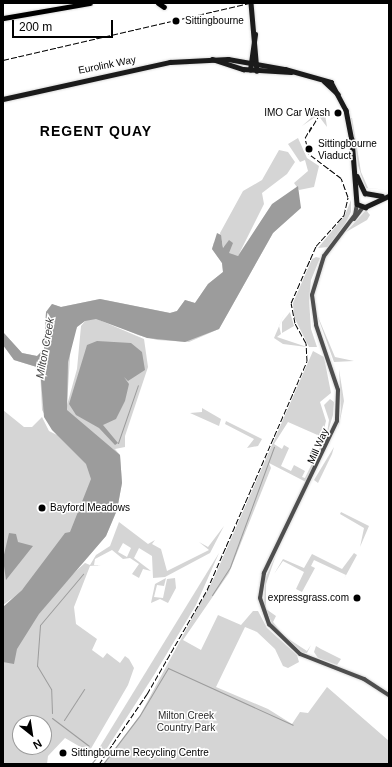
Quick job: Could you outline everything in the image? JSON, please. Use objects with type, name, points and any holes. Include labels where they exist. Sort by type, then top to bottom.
[{"type":"main road","points":[[3,18],[90,3]]},
{"type":"main road","points":[[158,3],[164,5],[169,3]]},
{"type":"main road","points":[[251,3],[255,32],[257,71]]},
{"type":"main road","points":[[250,70],[255,32]]},
{"type":"main road","name":"Eurolink Way","points":[[210,59],[250,70],[297,73]]},
{"type":"main road","name":"Eurolink Way","points":[[3,100],[170,62],[210,59],[250,62],[297,73]]},
{"type":"main road","points":[[297,73],[324,81],[338,94],[349,125],[352,141],[356,176],[357,204],[363,207],[370,202],[388,196]]},
{"type":"main road","points":[[356,176],[370,202]]},
{"type":"main road","points":[[357,195],[366,194],[388,196]]},
{"type":"street","name":"Mill Way","points":[[350,224],[357,204]]},
{"type":"street","name":"Mill Way","points":[[363,207],[324,256],[312,295],[316,325],[338,390],[337,421],[262,581],[261,605],[269,624],[309,659],[364,679],[389,695]]},
{"type":"green space","points":[[311,109],[325,114],[327,127],[318,115],[302,126],[311,118]]},
{"type":"green space","points":[[351,118],[361,172],[368,188],[389,190],[366,188],[358,165]]},
{"type":"green space","points":[[298,138],[307,158],[319,166],[314,187],[299,190],[294,183],[308,171],[305,160],[300,162],[288,144]]},
{"type":"green space","points":[[279,150],[288,152],[295,162],[287,174],[262,193],[264,204],[239,254],[269,209],[265,221],[238,256],[225,254],[220,233],[243,191],[262,180]]},
{"type":"green space","points":[[351,200],[351,212],[345,224],[328,247],[318,248],[345,215]]},
{"type":"green space","points":[[301,204],[273,233],[219,329],[189,342],[157,340],[138,335],[108,322],[97,319],[144,339],[148,367],[125,436],[125,447],[115,449],[120,455],[122,483],[117,510],[106,536],[81,565],[105,496],[60,418],[72,311],[164,334]],"holes":[[[86,320],[81,326],[77,369],[67,405],[71,340],[77,327]]]},
{"type":"green space","points":[[366,210],[370,215],[367,220],[346,232]]},
{"type":"green space","name":"Bayford Meadows","points":[[214,242],[226,260],[213,319],[77,308],[47,397],[100,451],[76,533],[65,533],[77,541],[3,607],[14,597],[3,605],[3,410],[24,427],[32,427],[42,417],[49,431],[57,435],[42,410],[40,368],[14,360],[3,345],[3,332],[22,353],[37,356],[44,349],[46,312],[52,304],[61,307],[100,299],[170,313],[177,311],[185,300],[195,303],[208,284],[223,272],[222,263],[212,249]]},
{"type":"green space","points":[[316,257],[320,258],[311,280],[309,300],[311,329],[317,347],[309,347],[294,317],[293,303],[312,259]]},
{"type":"green space","points":[[290,312],[294,326],[282,333],[282,322]]},
{"type":"green space","points":[[316,312],[335,357],[354,361],[334,362]]},
{"type":"green space","points":[[279,326],[281,334],[277,337],[307,347],[283,344],[274,338]]},
{"type":"green space","name":"Milton Creek Country Park","points":[[313,351],[324,357],[331,393],[320,402],[326,421],[322,437],[288,422],[274,444],[282,449],[284,445],[289,448],[281,466],[291,471],[294,465],[305,471],[302,477],[305,478],[327,433],[329,420],[324,405],[330,399],[334,402],[333,415],[323,448],[306,482],[269,463],[271,468],[229,573],[183,640],[201,650],[218,615],[241,625],[253,611],[258,611],[267,628],[297,655],[299,662],[288,668],[283,666],[275,649],[257,632],[245,627],[216,687],[268,709],[292,724],[300,712],[308,713],[327,687],[389,741],[389,764],[103,764],[140,715],[214,578]]},
{"type":"green space","points":[[339,369],[344,401],[338,430],[341,410]]},
{"type":"green space","points":[[202,408],[221,419],[219,426],[190,413],[202,412]]},
{"type":"green space","points":[[226,421],[262,439],[258,446],[247,448],[254,439],[225,424]]},
{"type":"green space","points":[[334,447],[332,454],[318,483],[314,480]]},
{"type":"green space","points":[[341,512],[369,526],[360,547],[364,528],[340,514]]},
{"type":"green space","points":[[119,522],[148,544],[155,540],[152,544],[161,549],[167,571],[209,550],[199,542],[208,547],[224,526],[210,553],[165,577],[153,578],[152,556],[139,548],[134,558],[151,571],[143,569],[139,578],[132,574],[139,564],[130,558],[123,559],[112,550],[95,559],[94,565],[101,565],[90,566],[74,607],[76,624],[97,639],[92,650],[103,658],[107,653],[120,663],[125,656],[129,659],[134,668],[128,685],[89,752],[65,738],[52,752],[52,715],[12,715],[12,755],[49,755],[47,764],[3,764],[3,649],[77,570],[85,563],[90,565],[96,555],[110,546]],"holes":[[[123,543],[131,548],[127,557],[118,552]]]},
{"type":"green space","points":[[219,553],[196,605],[154,675],[102,756],[93,758]]},
{"type":"green space","points":[[354,553],[357,555],[344,579],[346,575],[314,560],[311,566],[315,568],[302,592],[296,589],[304,572],[283,561],[274,574],[283,559],[304,568],[312,554],[342,569]]},
{"type":"green space","points":[[276,555],[266,584],[266,609],[276,616],[273,622],[284,636],[273,626],[264,605],[265,579]]},
{"type":"green space","points":[[166,578],[164,586],[157,585],[154,597],[163,598],[167,579],[175,578],[176,588],[168,603],[160,599],[151,603],[155,584]]},
{"type":"green space","points":[[284,636],[307,651],[311,645],[307,653],[303,653]]},
{"type":"green space","points":[[316,646],[341,659],[337,665],[318,658],[314,652]]},
{"type":"water","name":"Milton Creek","points":[[298,186],[301,208],[273,233],[219,329],[185,342],[147,338],[96,319],[85,321],[77,327],[68,362],[67,410],[120,455],[122,483],[117,510],[106,536],[39,614],[17,649],[14,664],[3,662],[3,607],[22,590],[65,533],[70,532],[91,479],[86,464],[52,430],[44,417],[40,368],[14,360],[3,345],[3,332],[22,353],[37,356],[44,349],[46,312],[52,304],[61,307],[100,299],[170,313],[177,311],[185,300],[195,303],[208,284],[223,272],[222,263],[212,249],[217,233],[221,235],[223,248],[229,240],[233,243],[229,253],[238,256],[272,204]]},
{"type":"water","points":[[97,341],[131,343],[142,352],[145,370],[128,381],[124,377],[129,384],[125,401],[116,419],[103,425],[118,443],[115,445],[99,428],[76,415],[69,404],[87,345]]},
{"type":"water","points":[[9,533],[16,534],[18,542],[33,546],[6,580],[3,559]]},
{"type":"waterway","points":[[118,443],[138,385]]},
{"type":"waterway","points":[[212,595],[230,567],[274,447]]},
{"type":"waterway","points":[[52,713],[51,689],[37,666],[40,625],[83,574]]},
{"type":"waterway","points":[[103,764],[140,715],[168,668],[293,725]]},
{"type":"waterway","points":[[64,720],[84,689]]},
{"type":"waterway","points":[[52,718],[89,746]]},
{"type":"waterway","points":[[91,764],[101,752]]},
{"type":"railway","points":[[3,60],[250,3]]},
{"type":"railway","points":[[309,132],[318,117]]},
{"type":"railway","points":[[99,764],[147,694],[207,590],[307,361],[306,343],[295,323],[291,303],[316,246],[344,215],[348,197],[341,178],[309,154],[305,138],[311,127]]},
{"type":"place","name":"Sittingbourne","points":[[176,21]]},
{"type":"place","name":"IMO Car Wash","points":[[338,113]]},
{"type":"place","name":"Sittingbourne Viaduct","points":[[309,149]]},
{"type":"place","name":"Bayford Meadows","points":[[42,508]]},
{"type":"place","name":"expressgrass.com","points":[[357,598]]},
{"type":"place","name":"Sittingbourne Recycling Centre","points":[[63,753]]},
{"type":"district","name":"REGENT QUAY","points":[[96,131]]}]
